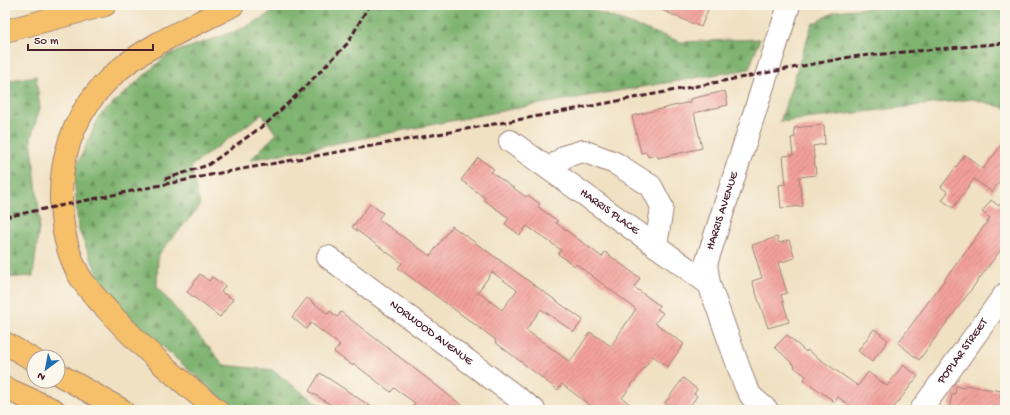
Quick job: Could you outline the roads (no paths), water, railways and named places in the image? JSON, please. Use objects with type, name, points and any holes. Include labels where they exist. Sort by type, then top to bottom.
[{"type":"highway","points":[[5,31],[105,5]]},
{"type":"highway","points":[[217,410],[167,370],[139,345],[93,294],[80,276],[73,262],[65,233],[62,210],[62,180],[65,157],[75,128],[85,108],[99,90],[121,69],[146,51],[233,5]]},
{"type":"highway","points":[[5,343],[26,355]]},
{"type":"highway","points":[[5,359],[26,368]]},
{"type":"highway","points":[[66,378],[119,408]]},
{"type":"highway","points":[[66,385],[119,408]]},
{"type":"highway","points":[[5,388],[54,410]]},
{"type":"street","name":"HARRIS AVENUE","points":[[767,410],[752,396],[745,385],[709,284],[706,264],[789,5]]},
{"type":"street","name":"HARRIS PLACE","points":[[510,141],[709,284]]},
{"type":"street","points":[[549,169],[566,156],[583,151],[615,163],[651,186],[662,208],[656,246]]},
{"type":"street","name":"NORWOOD AVENUE","points":[[328,257],[534,410]]},
{"type":"street","name":"POPLAR STREET","points":[[920,410],[1005,294]]},
{"type":"railway","points":[[165,179],[208,165],[267,123],[348,43],[369,5]]},
{"type":"railway","points":[[5,217],[220,173],[528,118],[850,57],[1005,43]]}]
